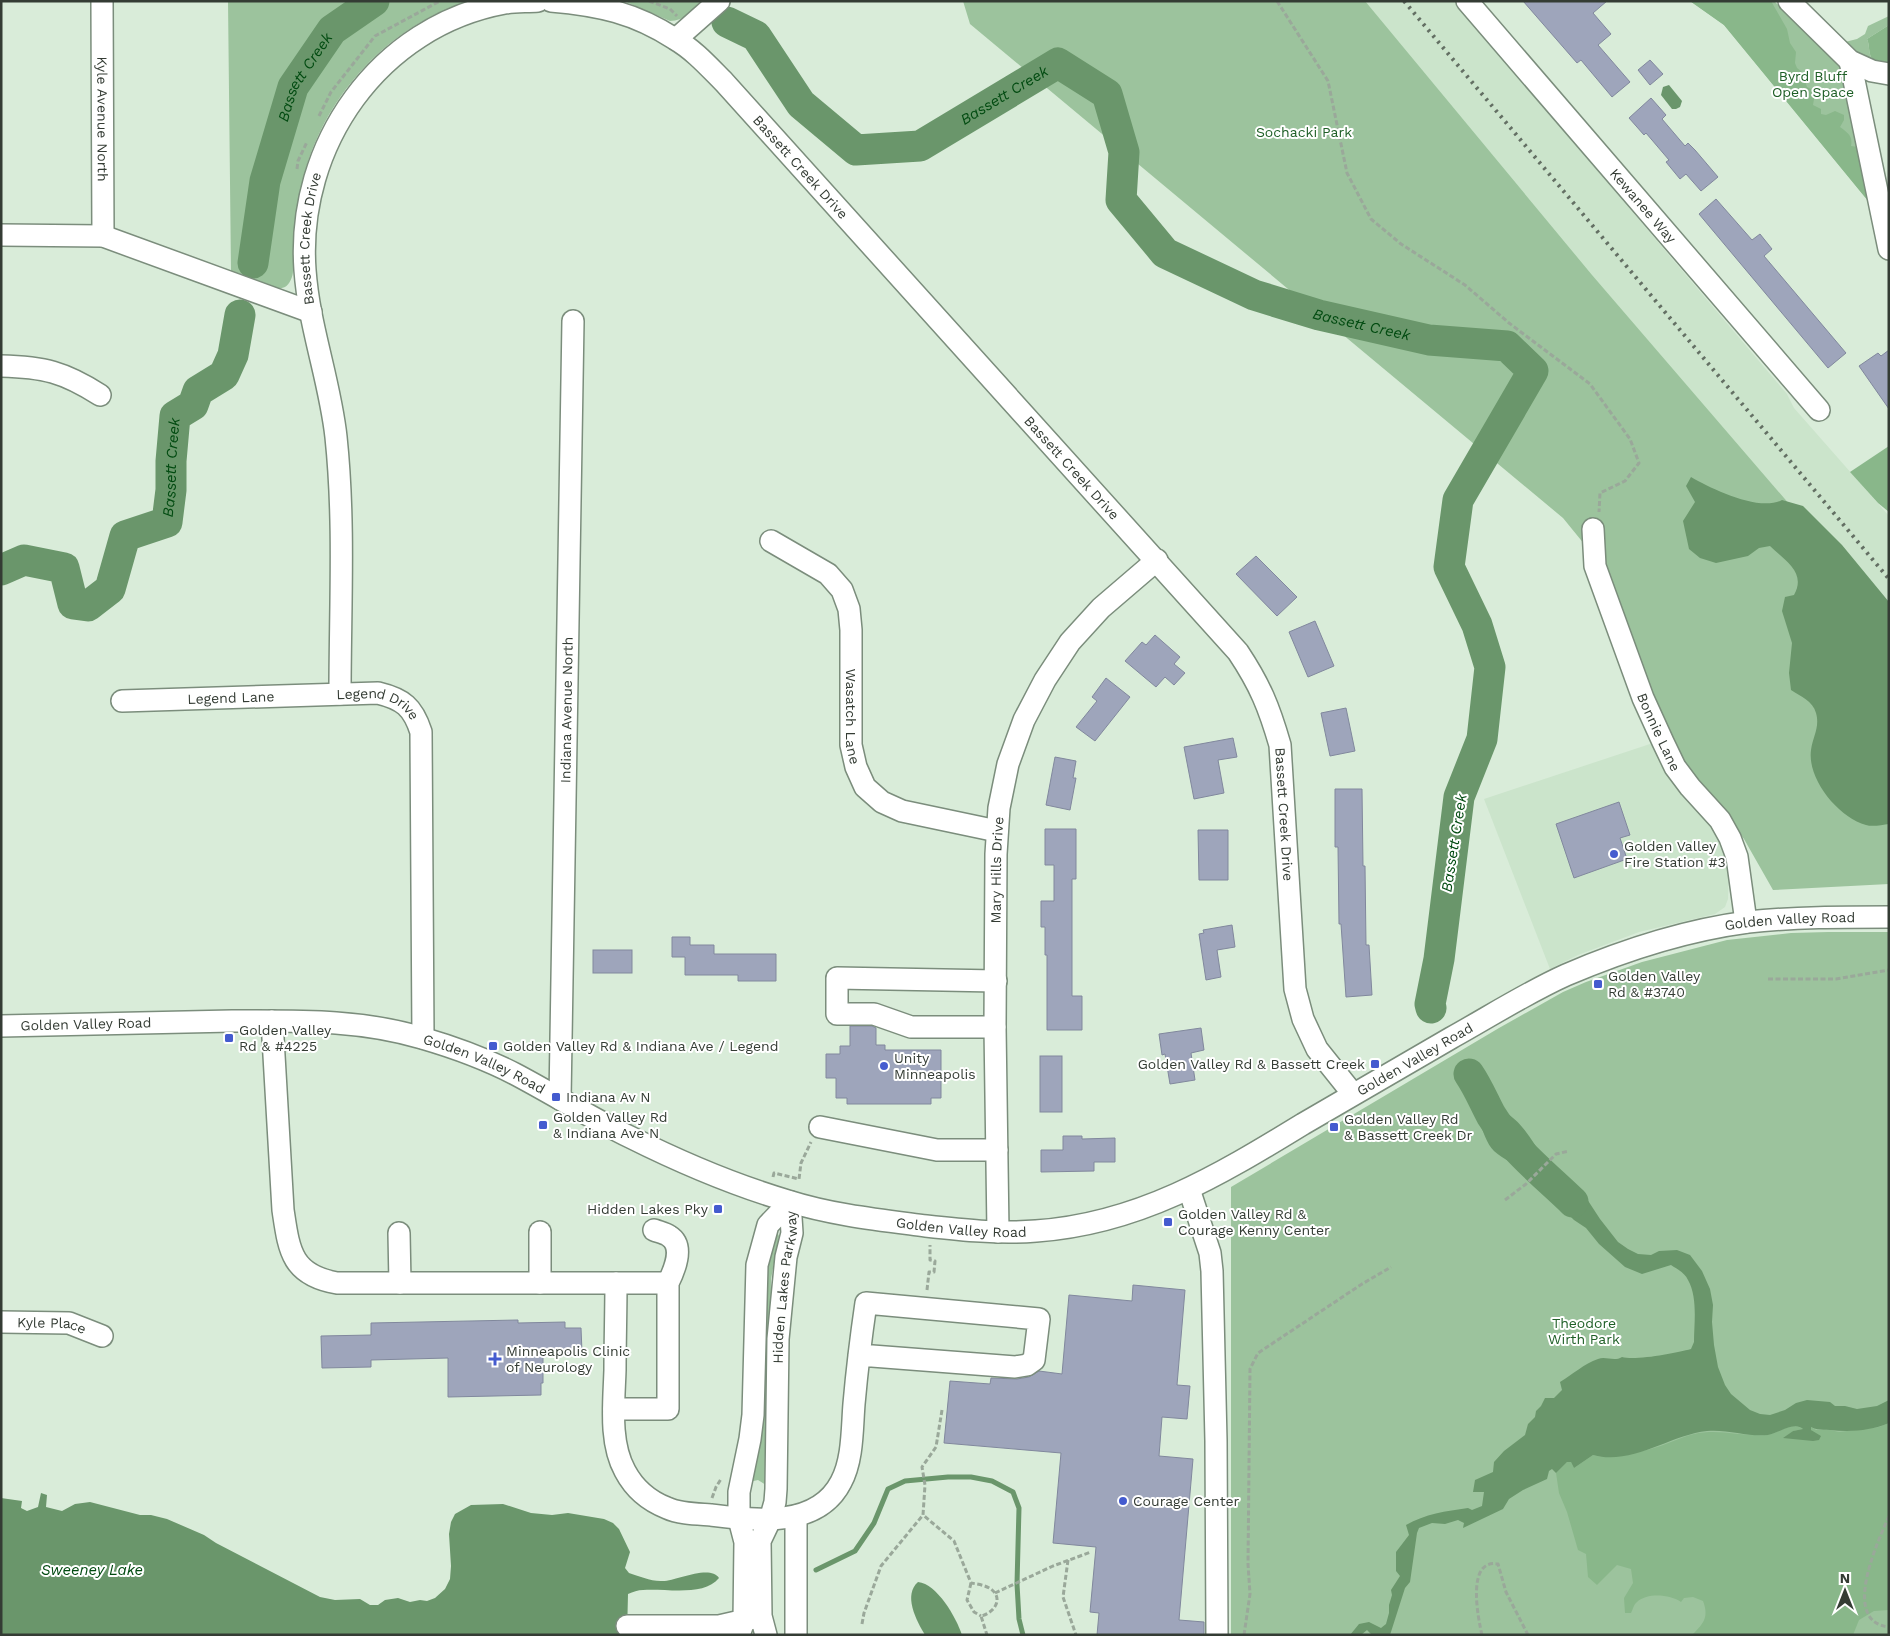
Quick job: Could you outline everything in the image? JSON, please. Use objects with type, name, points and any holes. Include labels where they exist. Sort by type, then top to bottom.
[{"type":"street","name":"Kyle Avenue North","points":[[102,1],[103,236]]},
{"type":"street","name":"Bassett Creek Drive","points":[[1,235],[103,236],[311,312],[305,270],[305,228],[313,187],[325,149],[344,113],[368,80],[398,52],[430,30],[467,14],[506,3],[538,1]]},
{"type":"street","name":"Bassett Creek Drive","points":[[551,1],[586,4],[626,14],[676,39],[695,54],[724,82],[1238,652],[1257,680],[1270,712],[1280,745],[1295,989],[1303,1019],[1317,1049],[1353,1094]]},
{"type":"street","points":[[676,39],[719,1]]},
{"type":"street","name":"Kewanee Way","points":[[1467,1],[1819,410]]},
{"type":"street","points":[[1790,1],[1850,61],[1872,72],[1889,74]]},
{"type":"street","points":[[1850,61],[1889,249]]},
{"type":"street","name":"Legend Drive","points":[[311,312],[336,434],[340,486],[340,694],[378,693],[393,697],[405,704],[416,717],[421,732],[423,1038]]},
{"type":"street","name":"Indiana Avenue North","points":[[560,1099],[573,321]]},
{"type":"street","points":[[1,366],[25,366],[60,373],[78,381],[100,395]]},
{"type":"street","name":"Bonnie Lane","points":[[1593,529],[1595,566],[1643,698],[1675,767],[1690,787],[1720,820],[1730,838],[1737,857],[1746,922]]},
{"type":"street","name":"Wasatch Lane","points":[[771,541],[828,574],[842,590],[849,610],[851,630],[851,745],[856,767],[865,787],[882,802],[902,811],[997,832]]},
{"type":"street","name":"Mary Hills Drive","points":[[998,1232],[995,1027],[997,832],[999,808],[1008,764],[1024,720],[1045,680],[1070,642],[1101,608],[1156,560]]},
{"type":"street","name":"Legend Lane","points":[[122,701],[340,694]]},
{"type":"street","name":"Golden Valley Road","points":[[1,1026],[272,1021],[342,1022],[395,1031],[423,1038],[495,1065],[628,1136],[696,1167],[790,1202],[908,1224],[998,1232],[1056,1229],[1118,1217],[1189,1189],[1233,1166],[1502,1008],[1562,977],[1625,952],[1694,933],[1746,922],[1827,917],[1889,917]]},
{"type":"street","points":[[995,1027],[911,1027],[874,1014],[837,1014],[837,978],[996,980]]},
{"type":"street","points":[[272,1021],[283,1210],[288,1241],[293,1257],[312,1277],[337,1284],[668,1284]]},
{"type":"street","points":[[820,1127],[936,1150],[997,1150]]},
{"type":"street","points":[[1189,1189],[1205,1234],[1212,1272],[1216,1441],[1217,1635]]},
{"type":"street","name":"Hidden Lakes Parkway","points":[[752,1626],[745,1542],[739,1519],[739,1492],[753,1415],[755,1286],[757,1265],[768,1225],[790,1202]]},
{"type":"street","name":"Hidden Lakes Parkway","points":[[752,1626],[760,1541],[770,1520],[775,1502],[778,1339],[786,1257],[792,1233],[790,1202]]},
{"type":"street","points":[[614,1409],[668,1409],[668,1284],[675,1270],[677,1258],[676,1246],[671,1237],[654,1230]]},
{"type":"street","points":[[540,1232],[540,1283]]},
{"type":"street","points":[[399,1233],[400,1284]]},
{"type":"street","points":[[616,1284],[614,1409],[618,1453],[625,1471],[636,1487],[647,1497],[667,1508],[686,1513],[739,1519],[770,1520],[796,1516],[816,1509],[831,1498],[842,1482],[849,1459],[859,1355],[866,1303],[1039,1319],[1034,1360],[1027,1365],[1015,1367],[859,1355]]},
{"type":"street","name":"Kyle Place","points":[[1,1322],[69,1323],[102,1336]]},
{"type":"street","points":[[796,1516],[796,1635]]},
{"type":"street","points":[[627,1626],[752,1626]]},
{"type":"path","points":[[1277,1],[1328,81],[1347,173],[1371,219],[1401,244],[1465,285],[1508,323],[1590,384],[1630,439],[1639,463],[1625,481],[1600,493],[1600,507],[1593,529]]},
{"type":"path","points":[[1768,979],[1836,979],[1889,970]]},
{"type":"path","points":[[765,1194],[774,1173],[799,1179],[809,1145],[820,1127]]},
{"type":"path","points":[[1505,1200],[1526,1184],[1556,1154],[1569,1151]]},
{"type":"path","points":[[925,1308],[929,1272],[934,1272],[934,1261],[930,1260],[930,1245]]},
{"type":"path","points":[[1244,1635],[1250,1594],[1248,1564],[1250,1369],[1258,1353],[1391,1267]]},
{"type":"path","points":[[862,1624],[881,1566],[923,1515],[925,1486],[922,1467],[936,1447],[942,1410]]},
{"type":"path","points":[[923,1515],[954,1541],[971,1583],[967,1600],[974,1612],[981,1616],[987,1635]]},
{"type":"path","points":[[1889,1516],[1866,1578],[1864,1598],[1867,1611],[1872,1619],[1881,1626],[1889,1628]]},
{"type":"path","points":[[995,1593],[1068,1560],[1091,1552]]},
{"type":"path","points":[[1068,1560],[1063,1597],[1076,1635]]},
{"type":"path","points":[[1482,1635],[1477,1614],[1476,1594],[1478,1576],[1486,1565],[1491,1563],[1498,1564],[1506,1592],[1528,1635]]},
{"type":"path","points":[[971,1583],[989,1588],[995,1593],[998,1600],[995,1609],[989,1614],[981,1616]]},
{"type":"shaded area","points":[[1346,1],[1454,1],[1787,394],[1794,408],[1889,516],[1889,639]]},
{"type":"shaded area","name":"Byrd Bluff Open Space","points":[[1690,1],[1771,1],[1787,29],[1790,43],[1796,52],[1795,63],[1802,72],[1807,87],[1811,89],[1814,99],[1813,105],[1821,109],[1821,114],[1826,115],[1835,111],[1844,115],[1844,120],[1840,127],[1849,135],[1851,146],[1858,147],[1869,202],[1724,25]]},
{"type":"shaded area","points":[[1889,25],[1889,63],[1872,59],[1867,39]]},
{"type":"shaded area","points":[[1889,446],[1889,512],[1878,503],[1850,472]]},
{"type":"shaded area","points":[[1653,743],[1722,838],[1729,862],[1728,899],[1725,907],[1715,914],[1639,932],[1578,955],[1550,969],[1484,799]]},
{"type":"shaded area","points":[[1889,1423],[1889,1610],[1874,1611],[1859,1620],[1853,1635],[1692,1635],[1704,1620],[1706,1611],[1703,1601],[1693,1597],[1684,1598],[1681,1602],[1666,1596],[1653,1596],[1637,1602],[1631,1613],[1625,1613],[1624,1598],[1633,1583],[1631,1569],[1617,1565],[1597,1585],[1588,1577],[1586,1554],[1578,1550],[1567,1512],[1559,1493],[1556,1473],[1567,1462],[1571,1462],[1574,1468],[1593,1455],[1606,1456],[1638,1452],[1703,1432],[1767,1435],[1794,1426],[1803,1429],[1793,1431],[1784,1438],[1813,1432],[1810,1429],[1811,1427],[1816,1430],[1839,1432],[1879,1427]]},
{"type":"green space","points":[[228,1],[469,1],[440,12],[413,27],[388,45],[366,66],[329,115],[315,143],[299,196],[292,275],[287,286],[280,288],[258,284],[231,272]]},
{"type":"green space","points":[[624,1],[704,1],[684,17],[670,21]]},
{"type":"green space","name":"Sochacki Park","points":[[963,1],[1365,1],[1592,275],[1889,620],[1889,884],[1773,890],[1744,839],[1670,743],[1607,572],[1563,518],[970,24]]},
{"type":"green space","name":"Byrd Bluff Open Space","points":[[1690,1],[1774,1],[1840,64],[1843,69],[1869,202],[1724,25]]},
{"type":"green space","points":[[1889,16],[1889,25],[1867,39],[1872,59],[1853,51],[1845,42],[1857,39],[1865,34],[1868,26]]},
{"type":"green space","name":"Theodore Wirth Park","points":[[1889,932],[1889,1635],[1231,1635],[1231,1187],[1499,1028],[1563,992],[1586,982],[1642,962],[1727,940],[1791,933]]},
{"type":"green space","points":[[775,1232],[779,1236],[771,1279],[769,1487],[758,1480],[749,1482],[761,1277]]},
{"type":"water","points":[[1669,85],[1682,101],[1680,107],[1676,109],[1672,109],[1661,95],[1663,87]]},
{"type":"water","points":[[1691,477],[1736,498],[1761,503],[1772,503],[1782,500],[1803,506],[1842,545],[1889,602],[1889,824],[1868,826],[1855,821],[1826,795],[1814,773],[1811,750],[1817,727],[1817,718],[1812,705],[1791,690],[1789,673],[1792,643],[1782,611],[1785,597],[1794,595],[1797,587],[1796,573],[1770,546],[1759,548],[1748,556],[1716,563],[1700,558],[1689,549],[1683,521],[1695,502],[1686,486]]},
{"type":"water","points":[[1475,1070],[1490,1088],[1500,1110],[1508,1114],[1520,1125],[1545,1160],[1531,1173],[1503,1158],[1489,1145],[1464,1078]]},
{"type":"water","points":[[1547,1169],[1563,1185],[1585,1196],[1618,1242],[1628,1249],[1638,1254],[1651,1255],[1659,1251],[1677,1250],[1690,1255],[1702,1271],[1710,1289],[1713,1305],[1714,1345],[1718,1367],[1725,1385],[1731,1394],[1750,1410],[1770,1415],[1807,1400],[1830,1402],[1835,1406],[1857,1409],[1877,1406],[1889,1400],[1889,1423],[1875,1428],[1852,1431],[1811,1427],[1811,1430],[1821,1436],[1819,1440],[1813,1441],[1783,1438],[1793,1431],[1803,1429],[1795,1426],[1768,1435],[1707,1431],[1622,1456],[1607,1457],[1593,1455],[1574,1468],[1571,1462],[1567,1462],[1556,1473],[1552,1469],[1549,1471],[1547,1479],[1509,1499],[1503,1509],[1463,1528],[1464,1523],[1458,1520],[1445,1524],[1432,1523],[1419,1528],[1410,1582],[1405,1588],[1390,1635],[1372,1635],[1367,1630],[1361,1635],[1350,1635],[1359,1624],[1369,1622],[1381,1628],[1386,1624],[1392,1595],[1391,1590],[1400,1576],[1396,1571],[1396,1552],[1409,1535],[1406,1525],[1421,1518],[1452,1510],[1468,1508],[1472,1510],[1482,1506],[1484,1492],[1473,1492],[1475,1480],[1493,1472],[1494,1462],[1504,1451],[1525,1435],[1528,1424],[1535,1417],[1536,1411],[1545,1398],[1554,1398],[1562,1390],[1560,1382],[1583,1366],[1598,1359],[1636,1358],[1666,1354],[1691,1349],[1694,1342],[1693,1295],[1685,1275],[1671,1265],[1642,1274],[1625,1267],[1599,1244],[1586,1228],[1564,1210],[1558,1195],[1539,1177]]},
{"type":"water","name":"Sweeney Lake","points":[[41,1493],[47,1495],[46,1507],[62,1511],[75,1504],[90,1502],[140,1515],[151,1515],[167,1519],[204,1535],[320,1597],[335,1600],[360,1599],[370,1605],[378,1605],[385,1600],[398,1598],[410,1602],[427,1601],[435,1598],[445,1589],[450,1579],[449,1534],[451,1522],[455,1514],[471,1505],[503,1504],[531,1513],[552,1515],[568,1513],[604,1519],[613,1523],[619,1529],[630,1552],[625,1568],[629,1573],[659,1581],[701,1573],[715,1574],[719,1578],[704,1588],[694,1590],[641,1590],[628,1594],[627,1635],[1,1635],[1,1498],[22,1501],[21,1508],[27,1511],[38,1507]]},
{"type":"water","points":[[918,1582],[932,1589],[945,1602],[962,1635],[925,1635],[912,1608],[911,1601],[914,1587]]},
{"type":"building","points":[[1523,1],[1607,1],[1593,13],[1611,34],[1598,45],[1630,82],[1612,97],[1581,60],[1577,63]]},
{"type":"building","points":[[1650,60],[1663,74],[1650,85],[1638,70]]},
{"type":"building","points":[[1651,98],[1666,115],[1662,119],[1685,146],[1688,143],[1695,150],[1718,177],[1701,191],[1686,174],[1680,179],[1666,162],[1669,160],[1646,133],[1644,135],[1629,118]]},
{"type":"building","points":[[1716,199],[1752,240],[1760,234],[1772,249],[1764,256],[1846,353],[1828,368],[1699,214]]},
{"type":"building","points":[[1889,350],[1889,409],[1859,366],[1878,353],[1881,356]]},
{"type":"building","points":[[1256,556],[1297,597],[1277,616],[1236,574]]},
{"type":"building","points":[[1315,621],[1334,666],[1308,677],[1289,632]]},
{"type":"building","points":[[1155,635],[1180,657],[1174,664],[1185,673],[1174,685],[1165,677],[1156,687],[1125,661],[1142,642],[1146,645]]},
{"type":"building","points":[[1106,678],[1130,697],[1095,741],[1076,727],[1097,701],[1092,697]]},
{"type":"building","points":[[1346,708],[1355,751],[1330,756],[1321,713]]},
{"type":"building","points":[[1233,738],[1237,757],[1218,760],[1224,793],[1194,799],[1184,747]]},
{"type":"building","points":[[1055,757],[1076,761],[1073,778],[1076,778],[1070,810],[1046,805]]},
{"type":"building","points":[[1335,789],[1362,789],[1366,945],[1369,945],[1372,995],[1346,997],[1341,924],[1339,924],[1338,847],[1335,847]]},
{"type":"building","points":[[1619,802],[1630,835],[1620,838],[1627,859],[1574,878],[1556,824]]},
{"type":"building","points":[[1045,829],[1076,829],[1076,879],[1072,879],[1072,996],[1082,996],[1082,1030],[1047,1030],[1047,955],[1045,955],[1045,927],[1041,927],[1041,901],[1054,901],[1054,865],[1045,865]]},
{"type":"building","points":[[1198,830],[1228,830],[1228,880],[1199,880]]},
{"type":"building","points":[[1232,925],[1235,947],[1217,950],[1221,977],[1206,980],[1199,934],[1204,933],[1203,930]]},
{"type":"building","points":[[672,937],[690,937],[690,945],[714,945],[714,954],[776,954],[776,981],[738,981],[738,975],[685,975],[685,957],[672,957]]},
{"type":"building","points":[[593,950],[632,950],[632,973],[593,973]]},
{"type":"building","name":"Unity Minneapolis","points":[[850,1026],[872,1026],[876,1028],[876,1045],[885,1045],[885,1050],[941,1050],[941,1098],[931,1098],[931,1104],[847,1104],[847,1098],[836,1098],[836,1078],[826,1078],[826,1054],[840,1054],[840,1046],[850,1046]]},
{"type":"building","points":[[1201,1028],[1204,1050],[1191,1053],[1195,1080],[1170,1084],[1165,1054],[1162,1055],[1159,1034]]},
{"type":"building","points":[[1040,1056],[1062,1056],[1062,1112],[1040,1112]]},
{"type":"building","points":[[1063,1136],[1082,1136],[1082,1139],[1115,1138],[1115,1162],[1094,1162],[1094,1171],[1041,1172],[1041,1150],[1063,1150]]},
{"type":"building","name":"Courage Center","points":[[1133,1285],[1185,1290],[1177,1385],[1190,1386],[1187,1419],[1162,1417],[1159,1456],[1193,1459],[1179,1620],[1204,1622],[1204,1635],[1097,1635],[1099,1613],[1090,1612],[1096,1547],[1053,1543],[1061,1453],[944,1443],[950,1381],[990,1384],[991,1378],[1017,1379],[1029,1377],[1039,1371],[1062,1374],[1069,1295],[1132,1301]]},
{"type":"building","name":"Minneapolis Clinic of Neurology","points":[[518,1320],[518,1323],[565,1322],[565,1328],[581,1328],[582,1352],[543,1353],[541,1395],[448,1397],[448,1358],[371,1360],[371,1367],[322,1368],[321,1336],[371,1335],[371,1323]]},
{"type":"waterway","name":"Bassett Creek","points":[[253,263],[265,181],[293,87],[332,30],[374,1]]},
{"type":"waterway","name":"Bassett Creek","points":[[727,22],[756,36],[801,104],[856,150],[920,146],[1058,63],[1107,94],[1124,152],[1121,200],[1165,253],[1254,295],[1319,315],[1429,340],[1507,346],[1533,371],[1458,500],[1449,567],[1477,625],[1490,667],[1482,739],[1459,797],[1439,959],[1430,1004],[1431,1008]]},
{"type":"waterway","name":"Bassett Creek","points":[[1,570],[24,560],[64,568],[73,604],[88,606],[110,589],[125,536],[167,522],[171,490],[171,461],[175,416],[193,405],[198,391],[224,375],[233,355],[240,315]]},
{"type":"waterway","name":"Bassett Creek","points":[[1469,1074],[1499,1127],[1529,1161],[1573,1202]]},
{"type":"waterway","points":[[816,1570],[855,1551],[874,1523],[888,1489],[905,1481],[948,1477],[971,1477],[992,1481],[1013,1492],[1019,1508],[1017,1584],[1019,1619],[1023,1635]]},
{"type":"railway","points":[[1404,1],[1889,579]]},
{"type":"place","name":"Golden Valley Fire Station #3","points":[[1614,854]]},
{"type":"place","name":"Golden Valley Rd & #3740","points":[[1598,984]]},
{"type":"place","name":"Golden Valley Rd & #4225","points":[[229,1038]]},
{"type":"place","name":"Golden Valley Rd & Indiana Ave / Legend","points":[[493,1046]]},
{"type":"place","name":"Golden Valley Rd & Bassett Creek","points":[[1375,1064]]},
{"type":"place","name":"Unity Minneapolis","points":[[884,1066]]},
{"type":"place","name":"Indiana Av N","points":[[556,1097]]},
{"type":"place","name":"Golden Valley Rd & Indiana Ave N","points":[[543,1125]]},
{"type":"place","name":"Golden Valley Rd & Bassett Creek Dr","points":[[1334,1127]]},
{"type":"place","name":"Hidden Lakes Pky","points":[[718,1209]]},
{"type":"place","name":"Golden Valley Rd & Courage Kenny Center","points":[[1168,1222]]},
{"type":"place","name":"Minneapolis Clinic of Neurology","points":[[495,1359]]},
{"type":"place","name":"Courage Center","points":[[1123,1501]]}]
